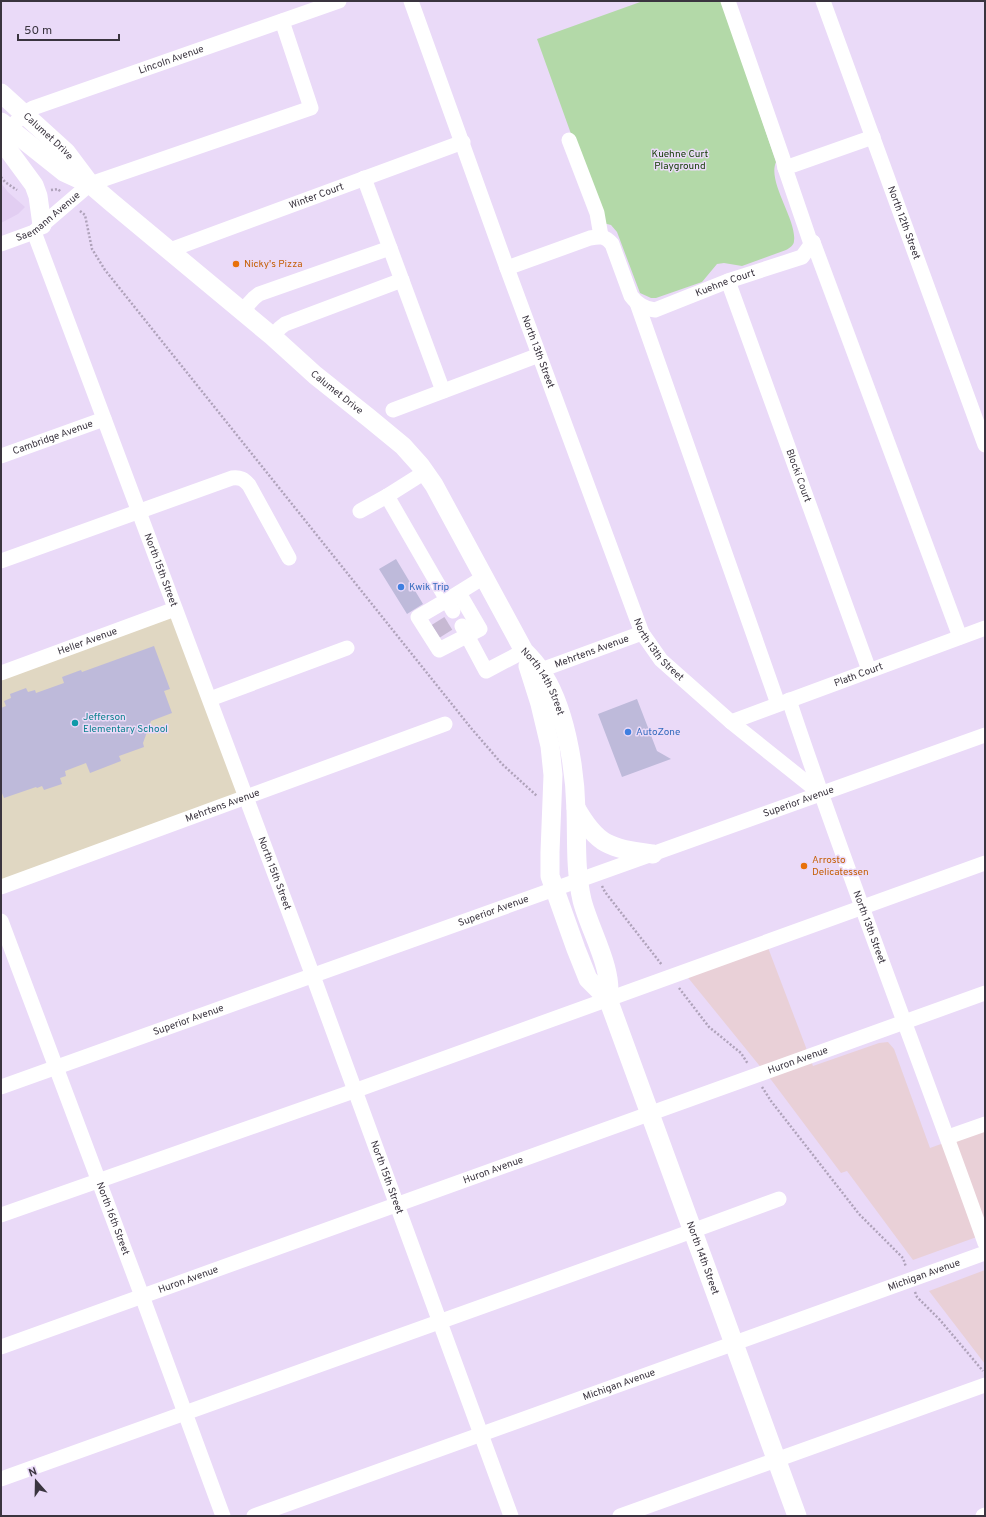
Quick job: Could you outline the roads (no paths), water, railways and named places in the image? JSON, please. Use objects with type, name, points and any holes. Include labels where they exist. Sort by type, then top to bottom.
[{"type":"main road","name":"Calumet Drive","points":[[1,93],[69,154],[90,184]]},
{"type":"main road","name":"Calumet Drive","points":[[4,130],[64,172],[90,184],[272,336],[315,375],[403,446],[434,485],[524,651]]},
{"type":"main road","points":[[4,130],[34,185],[38,196],[38,229]]},
{"type":"main road","name":"North 14th Street","points":[[524,651],[541,670],[563,718],[568,742],[576,808],[578,880],[586,915],[604,962],[609,992],[608,999]]},
{"type":"main road","name":"North 14th Street","points":[[524,651],[540,704],[550,746],[553,775],[550,876],[588,979],[608,999],[797,1516]]},
{"type":"main road","points":[[576,808],[591,831],[608,845],[629,851],[653,854]]},
{"type":"street","name":"Lincoln Avenue","points":[[4,130],[24,113],[36,107],[339,1]]},
{"type":"street","name":"North 13th Street","points":[[411,1],[463,142],[507,268],[642,633],[660,660],[731,722],[821,794],[904,1023],[948,1137],[985,1243]]},
{"type":"street","points":[[728,1],[810,241],[813,242],[960,637]]},
{"type":"street","name":"North 12th Street","points":[[823,1],[985,445]]},
{"type":"street","points":[[90,184],[311,108],[282,21]]},
{"type":"street","points":[[785,168],[873,138]]},
{"type":"street","points":[[569,140],[597,213],[601,236]]},
{"type":"street","name":"Winter Court","points":[[170,250],[463,142]]},
{"type":"street","points":[[364,178],[443,391]]},
{"type":"street","name":"Saemann Avenue","points":[[1,244],[38,229],[90,184]]},
{"type":"street","name":"North 15th Street","points":[[38,229],[138,512],[210,699],[510,1516]]},
{"type":"street","points":[[507,268],[590,238],[601,236],[606,238],[612,244],[632,296],[637,303],[784,702],[821,794]]},
{"type":"street","name":"Kuehne Court","points":[[637,303],[645,308],[655,310],[728,281],[802,257],[813,242]]},
{"type":"street","points":[[242,311],[259,294],[390,248]]},
{"type":"street","points":[[272,336],[285,324],[402,280]]},
{"type":"street","name":"Blocki Court","points":[[728,281],[869,670]]},
{"type":"street","points":[[393,410],[539,355]]},
{"type":"street","name":"Cambridge Avenue","points":[[1,456],[104,419]]},
{"type":"street","points":[[360,512],[425,472]]},
{"type":"street","points":[[1,562],[232,478],[241,478],[255,495],[289,558]]},
{"type":"street","points":[[387,496],[453,601],[480,629],[465,630],[448,639],[439,650],[418,617],[434,615],[453,601],[484,577]]},
{"type":"street","name":"Heller Avenue","points":[[1,673],[175,609]]},
{"type":"street","name":"Plath Court","points":[[731,722],[985,628]]},
{"type":"street","points":[[465,630],[486,671],[524,651]]},
{"type":"street","name":"Mehrtens Avenue","points":[[541,670],[642,633]]},
{"type":"street","points":[[210,699],[347,648]]},
{"type":"street","name":"Mehrtens Avenue","points":[[1,887],[445,724]]},
{"type":"street","name":"Superior Avenue","points":[[1,1087],[985,735]]},
{"type":"street","points":[[1,1215],[354,1091],[985,862]]},
{"type":"street","name":"North 16th Street","points":[[1,921],[223,1516]]},
{"type":"street","name":"Huron Avenue","points":[[1,1347],[985,993]]},
{"type":"street","points":[[948,1137],[985,1124]]},
{"type":"street","points":[[1,1479],[693,1231],[779,1198]]},
{"type":"street","name":"Michigan Avenue","points":[[254,1516],[985,1254]]},
{"type":"street","points":[[620,1516],[985,1385]]},
{"type":"tunnel","points":[[438,621],[446,634]]},
{"type":"place","name":"Nicky's Pizza","points":[[236,264]]},
{"type":"place","name":"Kwik Trip","points":[[401,587]]},
{"type":"place","name":"Jefferson Elementary School","points":[[75,723]]},
{"type":"place","name":"AutoZone","points":[[628,732]]},
{"type":"place","name":"Arrosto Delicatessen","points":[[804,866]]},
{"type":"park label","name":"Kuehne Curt Playground","points":[[680,160]]}]
